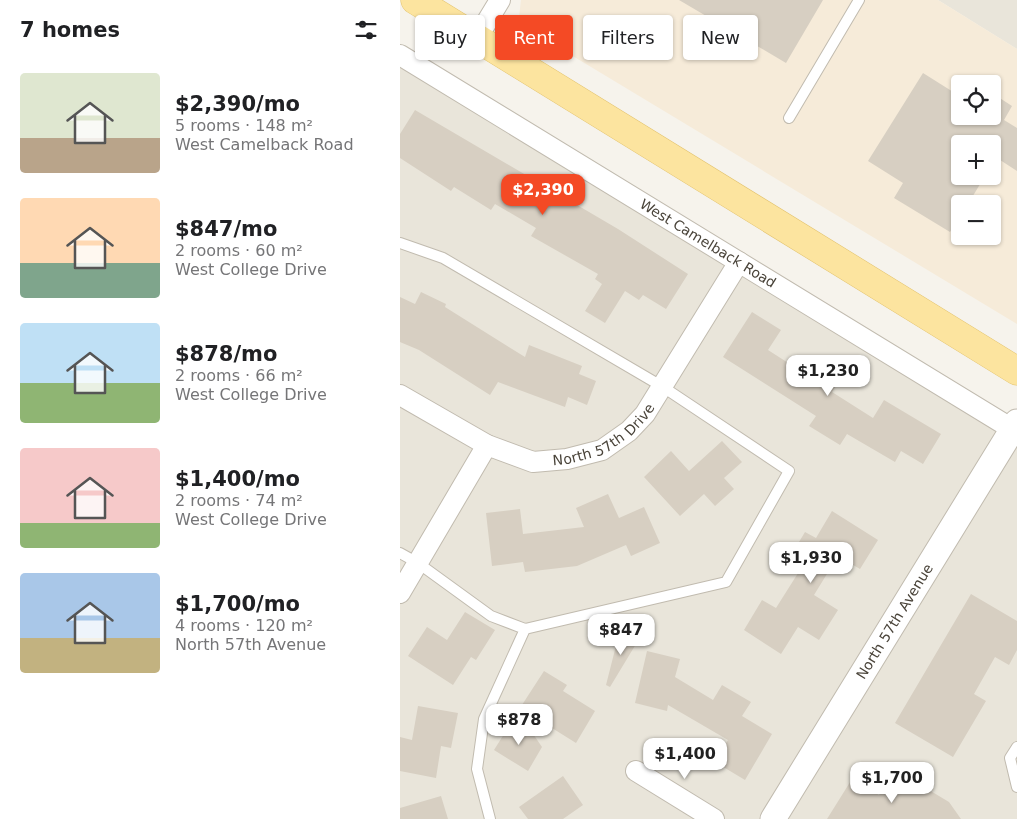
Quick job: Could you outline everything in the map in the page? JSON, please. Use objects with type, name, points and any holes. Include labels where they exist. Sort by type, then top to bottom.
[{"type":"main road","points":[[415,0],[439,15]]},
{"type":"main road","points":[[485,43],[1017,371]]},
{"type":"street","points":[[485,25],[500,0]]},
{"type":"street","name":"West Camelback Road","points":[[400,55],[1016,428]]},
{"type":"street","name":"North 57th Drive","points":[[400,395],[487,446],[534,462],[567,459],[602,450],[629,431],[645,414],[664,387],[739,262]]},
{"type":"street","name":"North 57th Avenue","points":[[773,819],[1016,428]]},
{"type":"street","points":[[400,593],[487,446]]},
{"type":"street","points":[[636,771],[714,819]]},
{"type":"lane","points":[[789,118],[859,0]]},
{"type":"lane","points":[[400,243],[443,258],[664,387],[789,471],[726,582],[525,629],[491,616],[418,562],[400,553]]},
{"type":"lane","points":[[490,819],[477,769],[484,719],[525,629]]},
{"type":"lane","points":[[1017,747],[1010,758],[1017,787]]},
{"type":"shaded area","points":[[521,0],[938,0],[1017,49],[1017,324],[573,56],[573,15],[519,15]]},
{"type":"shaded area","points":[[938,0],[1017,0],[1017,49]]},
{"type":"shaded area","points":[[400,64],[1017,441],[1017,819],[400,819]]},
{"type":"building","points":[[679,0],[823,0],[786,63],[758,47],[758,15],[704,15]]},
{"type":"building","points":[[923,73],[951,91],[951,125],[1001,125],[1001,99],[1012,106],[1004,120],[1017,128],[1017,171],[1001,161],[1001,135],[951,135],[951,185],[980,185],[973,195],[951,195],[950,232],[894,198],[903,183],[868,161]]},
{"type":"building","points":[[415,110],[618,229],[688,274],[666,309],[643,295],[639,300],[625,291],[605,323],[585,311],[602,284],[595,279],[598,274],[531,236],[536,228],[495,204],[491,210],[454,187],[451,191],[400,158],[400,134]]},
{"type":"building","points":[[421,292],[446,304],[445,307],[525,357],[529,345],[582,366],[579,374],[596,381],[587,405],[568,397],[565,407],[498,382],[490,395],[419,350],[400,342],[400,297],[415,304]]},
{"type":"building","points":[[752,312],[781,330],[768,350],[807,375],[818,356],[844,373],[832,392],[873,418],[884,400],[941,434],[923,464],[901,451],[895,462],[847,434],[840,445],[809,426],[816,416],[723,357]]},
{"type":"building","points":[[722,441],[742,462],[724,478],[734,489],[715,506],[704,494],[680,516],[644,477],[671,451],[689,471]]},
{"type":"building","points":[[608,494],[619,518],[644,507],[660,543],[631,556],[626,545],[577,566],[525,572],[523,562],[492,566],[486,513],[520,509],[523,534],[584,527],[576,508]]},
{"type":"building","points":[[832,511],[878,540],[860,569],[838,556],[814,595],[838,610],[819,640],[798,627],[781,654],[744,630],[762,600],[776,608],[800,570],[787,562],[805,532],[816,538]]},
{"type":"building","points":[[971,594],[1017,621],[1017,650],[1009,665],[995,657],[974,694],[986,701],[953,757],[895,723]]},
{"type":"building","points":[[465,612],[495,630],[476,660],[471,657],[453,685],[408,656],[427,627],[447,640]]},
{"type":"building","points":[[619,634],[639,639],[610,687],[606,685]]},
{"type":"building","points":[[647,651],[680,659],[675,677],[713,700],[722,685],[751,702],[742,716],[772,734],[745,780],[715,762],[728,740],[668,705],[667,711],[635,703]]},
{"type":"building","points":[[544,671],[567,685],[563,691],[595,711],[576,743],[520,708]]},
{"type":"building","points":[[418,706],[458,713],[451,748],[441,746],[436,778],[400,771],[400,737],[412,740]]},
{"type":"building","points":[[511,723],[527,725],[542,747],[528,771],[494,750]]},
{"type":"building","points":[[563,776],[583,805],[563,819],[528,819],[519,807]]},
{"type":"building","points":[[909,778],[949,802],[961,819],[827,819],[852,779],[879,795],[885,784],[900,793]]},
{"type":"building","points":[[441,796],[448,819],[400,819],[400,808]]}]
